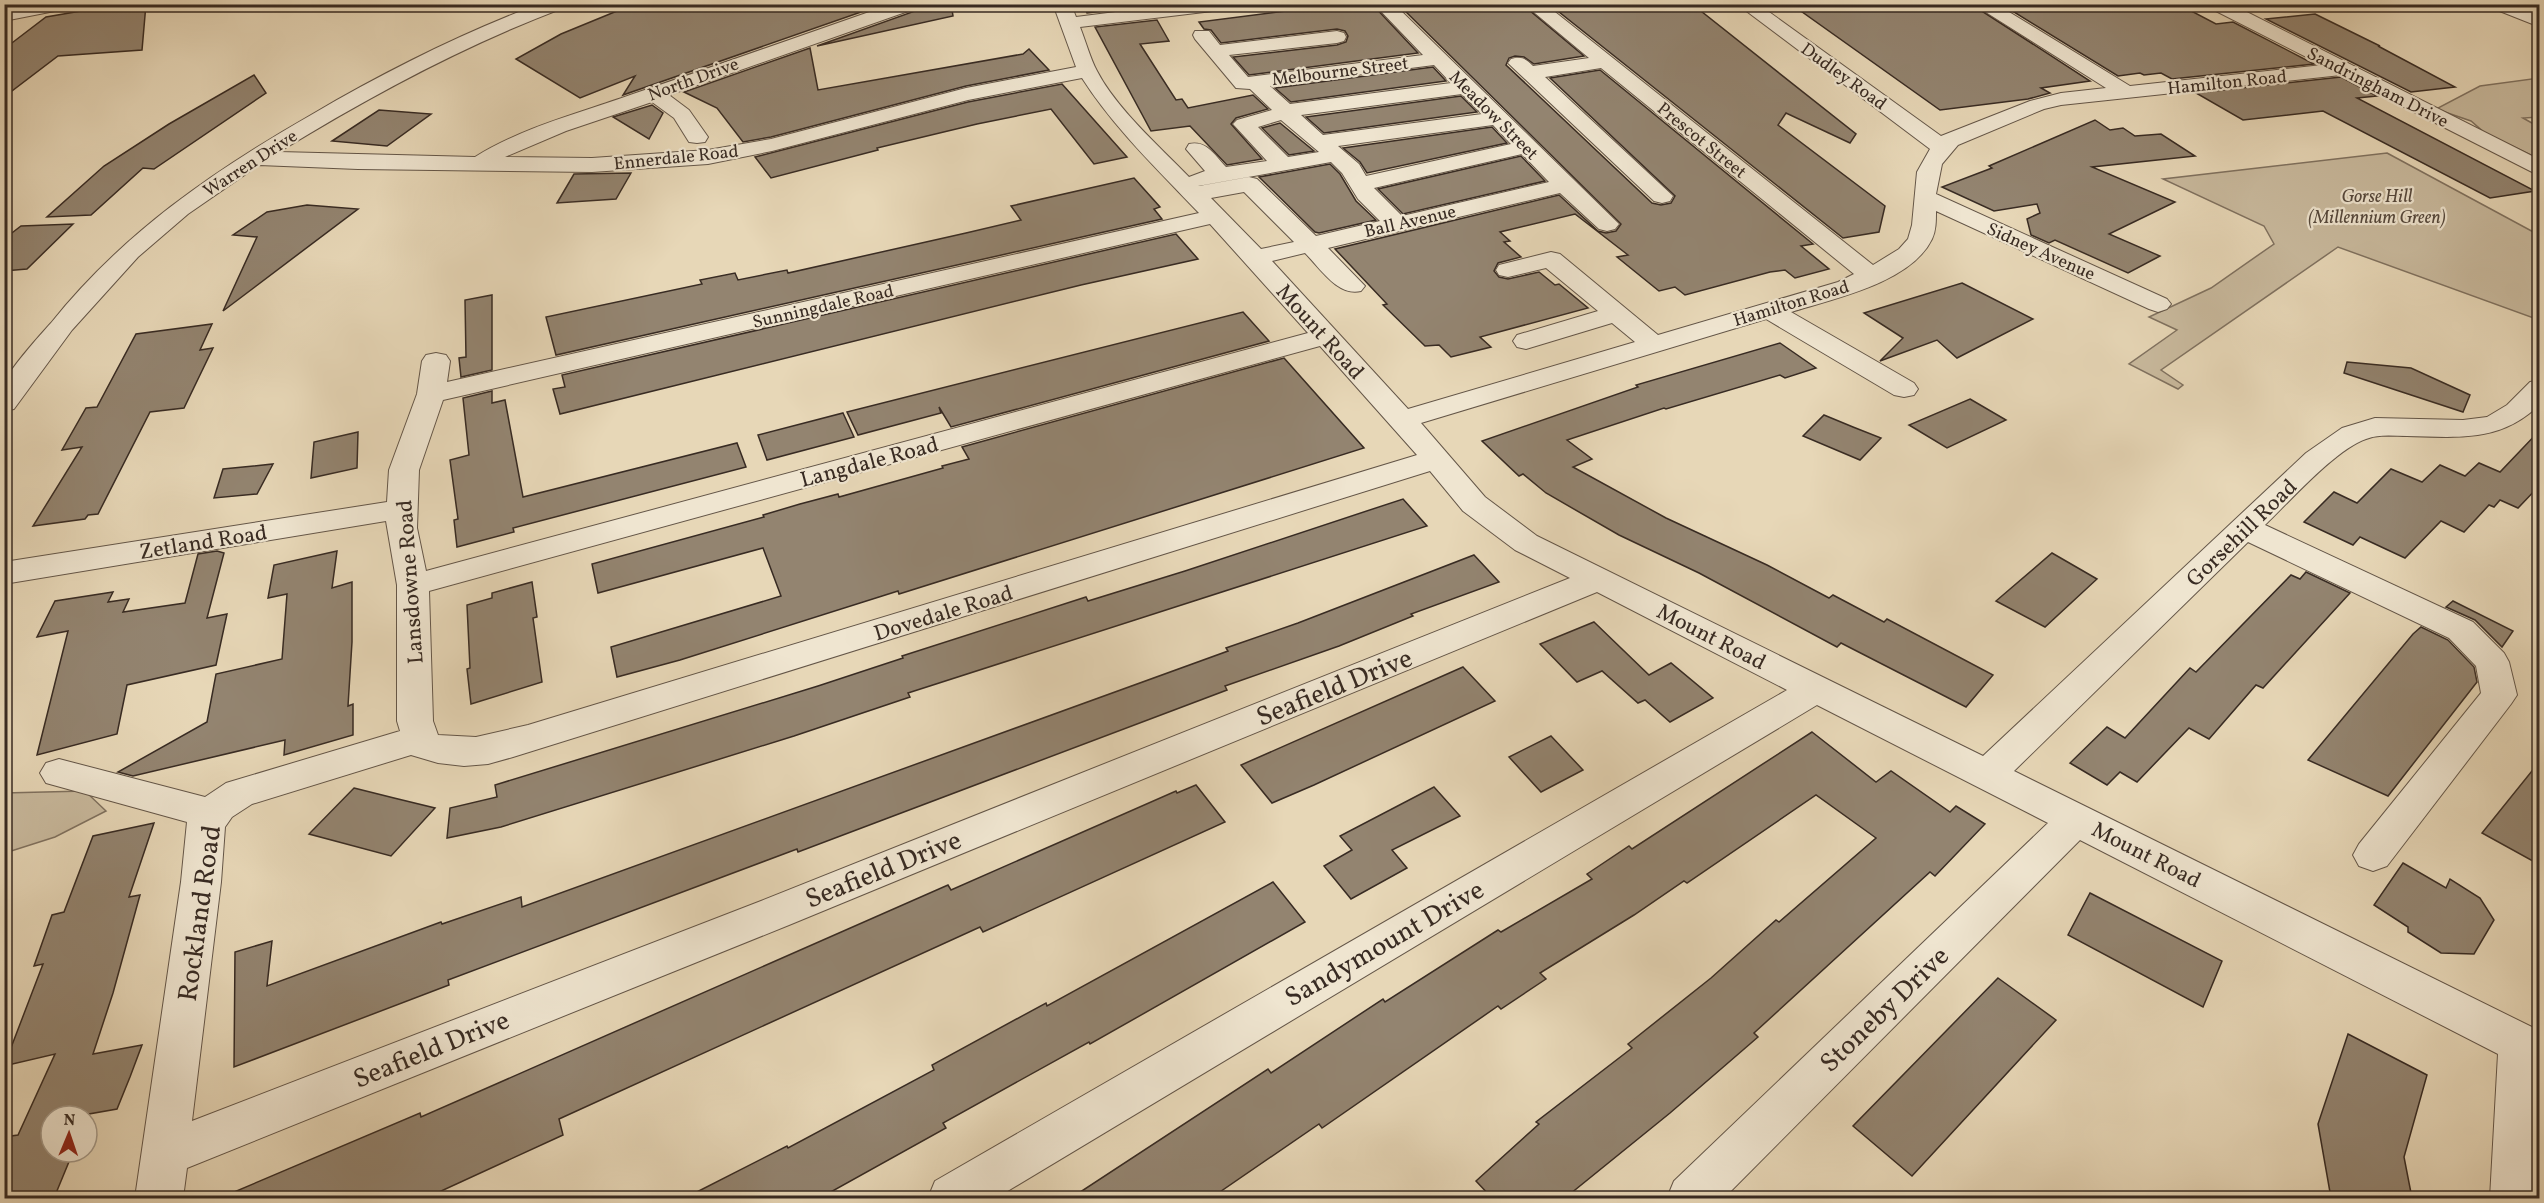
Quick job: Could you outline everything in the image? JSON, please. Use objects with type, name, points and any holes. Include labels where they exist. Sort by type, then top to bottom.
[{"type":"street","points":[[9,18],[64,4]]},
{"type":"street","name":"Warren Drive","points":[[4,403],[75,307],[130,251],[173,213],[256,158],[379,83],[444,51],[557,4]]},
{"type":"street","name":"North Drive","points":[[479,164],[522,141],[911,4]]},
{"type":"street","points":[[1066,14],[1229,4]]},
{"type":"street","name":"Meadow Street","points":[[1383,4],[1526,147],[1607,224]]},
{"type":"street","name":"Prescot Street","points":[[1533,4],[1871,276]]},
{"type":"street","name":"Dudley Road","points":[[1746,4],[1942,147]]},
{"type":"street","points":[[1982,4],[2128,93]]},
{"type":"street","name":"Sandringham Drive","points":[[2216,4],[2540,169]]},
{"type":"street","points":[[2498,4],[2540,22]]},
{"type":"street","name":"Mount Road","points":[[1066,14],[1088,71],[1103,95],[1140,140],[1255,258],[1437,459],[1474,504],[1517,536],[2530,1048]]},
{"type":"street","points":[[1202,35],[1215,51],[1280,114],[1321,150],[1351,169],[1366,194],[1397,225]]},
{"type":"street","points":[[1215,51],[1337,37]]},
{"type":"street","name":"Melbourne Street","points":[[1249,83],[1437,58]]},
{"type":"street","points":[[1605,62],[1524,68],[1662,196]]},
{"type":"street","name":"Hamilton Road","points":[[1402,420],[1847,287],[1871,276],[1898,262],[1920,240],[1924,223],[1925,179],[1932,160],[1942,147],[1950,140],[2037,105],[2061,99],[2344,69]]},
{"type":"street","name":"Ennerdale Road","points":[[256,158],[592,165],[708,157],[772,145],[966,94],[1088,71]]},
{"type":"street","points":[[1283,165],[1244,124],[1280,114],[1466,87]]},
{"type":"street","points":[[653,93],[682,114],[698,137]]},
{"type":"street","points":[[1187,188],[1221,176],[1283,165],[1321,150],[1497,118]]},
{"type":"street","points":[[1360,184],[1526,147]]},
{"type":"street","points":[[1197,149],[1221,176]]},
{"type":"street","points":[[1187,188],[1249,184],[1308,245],[1352,286]]},
{"type":"street","name":"Ball Avenue","points":[[1255,258],[1565,185]]},
{"type":"street","name":"Sidney Avenue","points":[[1925,198],[2158,304]]},
{"type":"street","name":"Sunningdale Road","points":[[431,394],[1215,216]]},
{"type":"street","points":[[1508,270],[1551,259],[1653,344]]},
{"type":"street","points":[[1769,310],[1904,389]]},
{"type":"street","points":[[1526,340],[1616,314]]},
{"type":"street","name":"Langdale Road","points":[[413,585],[1326,336]]},
{"type":"street","name":"Lansdowne Road","points":[[434,745],[416,721],[413,585],[401,528],[404,470],[431,394],[436,361]]},
{"type":"street","name":"Gorsehill Road","points":[[1987,774],[2316,459],[2352,434],[2375,427],[2463,429],[2496,424],[2517,411],[2540,388]]},
{"type":"street","name":"Dovedale Road","points":[[434,745],[476,753],[528,740],[1437,459]]},
{"type":"street","name":"Zetland Road","points":[[4,573],[402,509]]},
{"type":"street","points":[[2244,528],[2461,630],[2492,662],[2499,696],[2373,855]]},
{"type":"street","name":"Seafield Drive","points":[[165,1154],[775,913],[1599,579]]},
{"type":"street","name":"Sandymount Drive","points":[[952,1198],[1817,689]]},
{"type":"street","name":"Rockland Road","points":[[159,1198],[201,882],[206,823],[219,806],[239,793],[434,745]]},
{"type":"street","points":[[59,772],[213,814]]},
{"type":"street","name":"Stoneby Drive","points":[[1691,1198],[2078,819]]},
{"type":"street","points":[[2514,1198],[2516,1119],[2530,1048]]},
{"type":"green space","points":[[2539,78],[2539,117],[2523,118],[2539,127],[2539,159],[2485,133],[2471,121],[2436,109],[2480,86]]},
{"type":"green space","name":"Gorse Hill (Millennium Green)","points":[[2387,153],[2539,235],[2539,320],[2338,247],[2161,370],[2183,385],[2178,389],[2129,364],[2177,330],[2149,317],[2211,288],[2274,244],[2264,226],[2163,179]]},
{"type":"green space","points":[[85,791],[106,811],[55,837],[5,853],[4,793]]},
{"type":"building","points":[[122,4],[146,4],[142,50],[58,56],[4,97],[4,49],[46,17]]},
{"type":"building","points":[[634,4],[884,4],[623,95],[635,76],[580,98],[516,59],[561,34]]},
{"type":"building","points":[[922,4],[951,4],[953,16],[817,46],[918,10]]},
{"type":"building","points":[[1083,4],[1148,4],[1149,6],[1087,13]]},
{"type":"building","points":[[1341,4],[1372,4],[1418,53],[1249,75],[1233,57],[1337,45],[1346,42],[1348,36],[1345,31],[1337,29],[1221,43],[1211,30],[1204,29],[1199,22]]},
{"type":"building","points":[[1398,4],[1522,4],[1584,56],[1534,64],[1524,57],[1515,56],[1509,58],[1506,65],[1652,203],[1661,205],[1671,203],[1675,196],[1550,78],[1600,70],[1813,244],[1801,246],[1829,269],[1795,278],[1785,270],[1770,272],[1685,295],[1675,287],[1659,291],[1617,257],[1628,255],[1575,214],[1500,232],[1510,241],[1504,242],[1521,257],[1498,263],[1494,271],[1499,277],[1508,279],[1539,272],[1555,285],[1559,284],[1588,308],[1480,337],[1491,347],[1451,357],[1439,345],[1425,346],[1383,305],[1387,304],[1335,249],[1559,195],[1598,231],[1606,233],[1616,231],[1621,224]]},
{"type":"building","points":[[1549,4],[1692,4],[1856,134],[1850,143],[1786,113],[1778,125],[1885,206],[1879,232],[1843,238]]},
{"type":"building","points":[[1791,4],[1971,4],[2090,81],[2041,88],[2050,93],[2028,99],[1940,110]]},
{"type":"building","points":[[2001,4],[2178,4],[2216,24],[2233,22],[2314,64],[2172,79],[2161,73],[2118,76]]},
{"type":"building","points":[[2315,14],[2455,87],[2411,92],[2266,19]]},
{"type":"building","points":[[1157,20],[1169,41],[1140,44],[1176,100],[1182,99],[1188,108],[1253,95],[1268,109],[1236,118],[1231,124],[1262,159],[1227,165],[1190,126],[1151,131],[1095,27]]},
{"type":"building","points":[[810,48],[818,90],[1023,54],[1029,49],[1049,70],[966,86],[771,137],[743,142],[717,108],[684,92]]},
{"type":"building","points":[[1433,67],[1446,81],[1291,102],[1275,88]]},
{"type":"building","points":[[254,75],[266,93],[154,169],[143,168],[91,215],[47,217],[104,166],[169,124]]},
{"type":"building","points":[[2341,77],[2377,96],[2357,98],[2535,191],[2490,198],[2323,111],[2243,120],[2196,93]]},
{"type":"building","points":[[1062,84],[1127,157],[1094,164],[1051,109],[877,148],[878,150],[771,178],[755,157],[968,102]]},
{"type":"building","points":[[1461,96],[1477,112],[1324,133],[1306,117]]},
{"type":"building","points":[[652,105],[663,113],[649,139],[613,117]]},
{"type":"building","points":[[379,110],[431,114],[387,146],[332,141]]},
{"type":"building","points":[[2095,120],[2110,130],[2123,128],[2135,136],[2161,134],[2195,156],[2092,167],[2175,202],[2109,234],[2160,256],[2128,273],[2055,240],[2049,243],[2031,235],[2027,219],[2040,213],[2037,204],[1994,211],[1942,187],[1992,168],[1989,166]]},
{"type":"building","points":[[1280,123],[1314,151],[1289,155],[1262,128]]},
{"type":"building","points":[[1492,127],[1507,143],[1367,173],[1360,162],[1343,148]]},
{"type":"building","points":[[1521,156],[1545,181],[1403,214],[1378,189]]},
{"type":"building","points":[[1330,164],[1340,174],[1356,201],[1376,220],[1315,232],[1259,177]]},
{"type":"building","points":[[631,173],[616,199],[557,203],[574,174]]},
{"type":"building","points":[[1134,178],[1160,207],[1154,209],[1162,219],[556,355],[546,317],[702,284],[700,280],[735,273],[738,280],[787,270],[788,273],[1021,220],[1011,206]]},
{"type":"building","points":[[307,205],[358,209],[223,311],[257,237],[233,235],[267,212]]},
{"type":"building","points":[[73,224],[27,269],[4,271],[4,239],[21,226]]},
{"type":"building","points":[[1176,234],[1198,259],[1081,285],[560,414],[553,389],[565,387],[562,375]]},
{"type":"building","points":[[1962,283],[2033,319],[1957,358],[1937,340],[1880,361],[1903,338],[1864,313]]},
{"type":"building","points":[[492,295],[492,370],[461,377],[459,358],[466,357],[465,300]]},
{"type":"building","points":[[1243,312],[1269,341],[951,427],[939,407],[941,413],[858,435],[847,412]]},
{"type":"building","points":[[212,324],[200,350],[213,348],[184,408],[150,412],[98,514],[88,515],[85,519],[33,526],[82,447],[62,450],[86,408],[97,407],[136,334]]},
{"type":"building","points":[[1780,343],[1816,368],[1785,378],[1780,375],[1664,408],[1567,440],[1592,459],[1573,467],[1666,518],[1767,565],[1829,598],[1833,595],[1884,622],[1887,619],[1993,675],[1966,707],[1841,643],[1837,647],[1699,573],[1619,535],[1546,493],[1523,474],[1519,476],[1482,441],[1638,387],[1636,385]]},
{"type":"building","points":[[1284,358],[1364,448],[899,594],[898,591],[680,660],[617,677],[611,647],[781,596],[763,548],[598,593],[592,564],[764,517],[763,515],[800,504],[838,494],[839,497],[943,468],[942,466],[969,459],[962,447]]},
{"type":"building","points":[[2347,362],[2411,368],[2470,395],[2463,412],[2344,373]]},
{"type":"building","points":[[492,391],[492,403],[505,400],[523,497],[737,443],[746,467],[513,528],[514,532],[457,547],[454,520],[458,519],[450,460],[469,455],[463,398]]},
{"type":"building","points":[[1970,399],[2006,420],[1947,448],[1909,425]]},
{"type":"building","points":[[843,413],[854,437],[767,460],[758,435]]},
{"type":"building","points":[[1824,415],[1881,438],[1860,460],[1803,436]]},
{"type":"building","points":[[2540,430],[2540,485],[2518,508],[2500,500],[2494,507],[2489,505],[2464,532],[2441,521],[2405,558],[2360,537],[2353,545],[2304,522],[2334,492],[2357,503],[2391,469],[2422,482],[2440,465],[2465,476],[2479,463],[2500,472]]},
{"type":"building","points":[[358,432],[357,468],[311,478],[314,442]]},
{"type":"building","points":[[273,464],[257,494],[214,498],[223,469]]},
{"type":"building","points":[[1403,499],[1427,526],[908,693],[910,697],[794,736],[501,827],[447,838],[450,808],[497,797],[495,785],[818,686],[903,658],[902,656],[1086,597],[1088,601],[1185,571]]},
{"type":"building","points":[[217,551],[224,553],[207,618],[227,614],[216,665],[127,685],[117,734],[37,755],[68,631],[37,637],[55,601],[113,592],[108,602],[129,599],[123,612],[185,603],[198,554]]},
{"type":"building","points":[[337,551],[332,588],[352,582],[352,642],[348,706],[353,704],[353,735],[284,755],[285,740],[133,776],[118,772],[207,722],[216,674],[282,659],[287,594],[268,598],[274,565]]},
{"type":"building","points":[[2052,553],[2097,579],[2045,627],[1996,601]]},
{"type":"building","points":[[1474,555],[1499,582],[1411,614],[1413,616],[1339,646],[1225,686],[1227,690],[798,852],[797,849],[448,980],[449,985],[234,1067],[235,952],[272,941],[267,986],[441,922],[442,924],[521,897],[522,907],[1228,651],[1226,648],[1298,623]]},
{"type":"building","points":[[2306,572],[2350,593],[2263,688],[2256,685],[2209,739],[2189,728],[2137,782],[2120,772],[2107,785],[2070,763],[2107,727],[2125,738],[2190,668],[2196,672],[2291,575],[2300,579]]},
{"type":"building","points":[[532,582],[537,617],[533,618],[542,682],[471,704],[467,669],[470,668],[467,605],[492,598],[492,593]]},
{"type":"building","points":[[2453,601],[2513,631],[2502,647],[2475,620],[2446,607]]},
{"type":"building","points":[[1594,622],[1649,675],[1671,663],[1713,698],[1670,722],[1645,700],[1638,703],[1602,671],[1577,682],[1540,644]]},
{"type":"building","points":[[2421,627],[2448,640],[2474,667],[2477,682],[2388,796],[2308,760],[2413,634]]},
{"type":"building","points":[[1463,667],[1495,701],[1314,785],[1272,803],[1241,765]]},
{"type":"building","points":[[1812,732],[1876,782],[1891,771],[1950,812],[1956,806],[1985,824],[1935,876],[1930,872],[1754,1033],[1758,1037],[1670,1113],[1565,1198],[1492,1198],[1476,1181],[1539,1124],[1536,1122],[1632,1048],[1628,1044],[1711,978],[1776,920],[1779,922],[1876,838],[1816,795],[1687,883],[1684,881],[1540,973],[1546,979],[1501,1009],[1498,1006],[1322,1128],[1319,1124],[1211,1198],[1071,1198],[1268,1069],[1271,1073],[1383,999],[1385,1002],[1498,930],[1501,932],[1592,879],[1587,874],[1629,846],[1632,849]]},
{"type":"building","points":[[1551,736],[1583,770],[1541,792],[1509,757]]},
{"type":"building","points":[[2540,761],[2540,865],[2482,833]]},
{"type":"building","points":[[1196,785],[1225,822],[983,932],[980,927],[559,1119],[563,1135],[426,1198],[220,1198],[420,1113],[421,1117],[948,885],[951,890],[1176,791],[1177,793]]},
{"type":"building","points":[[1434,787],[1460,816],[1392,850],[1407,868],[1351,899],[1324,866],[1352,850],[1340,836]]},
{"type":"building","points":[[354,788],[435,808],[391,856],[309,834]]},
{"type":"building","points":[[154,823],[129,897],[140,895],[113,993],[93,1054],[142,1045],[117,1109],[99,1112],[99,1104],[39,1104],[39,1164],[68,1164],[54,1198],[4,1198],[4,1137],[18,1135],[55,1054],[4,1066],[43,964],[34,966],[52,915],[64,912],[93,836]]},
{"type":"building","points":[[2403,863],[2446,888],[2450,879],[2480,898],[2494,920],[2474,954],[2441,953],[2408,932],[2408,927],[2374,905]]},
{"type":"building","points":[[1273,882],[1305,922],[1090,1044],[1089,1042],[943,1123],[946,1128],[820,1198],[685,1198],[787,1146],[788,1148],[934,1070],[932,1065],[1046,1003],[1047,1006]]},
{"type":"building","points":[[2090,893],[2222,961],[2203,1007],[2068,935]]},
{"type":"building","points":[[1998,978],[2056,1020],[1912,1176],[1853,1126]]},
{"type":"building","points":[[2348,1034],[2427,1075],[2404,1157],[2412,1198],[2331,1198],[2318,1124]]},
{"type":"railway","points":[[4,7],[21,4]]}]
